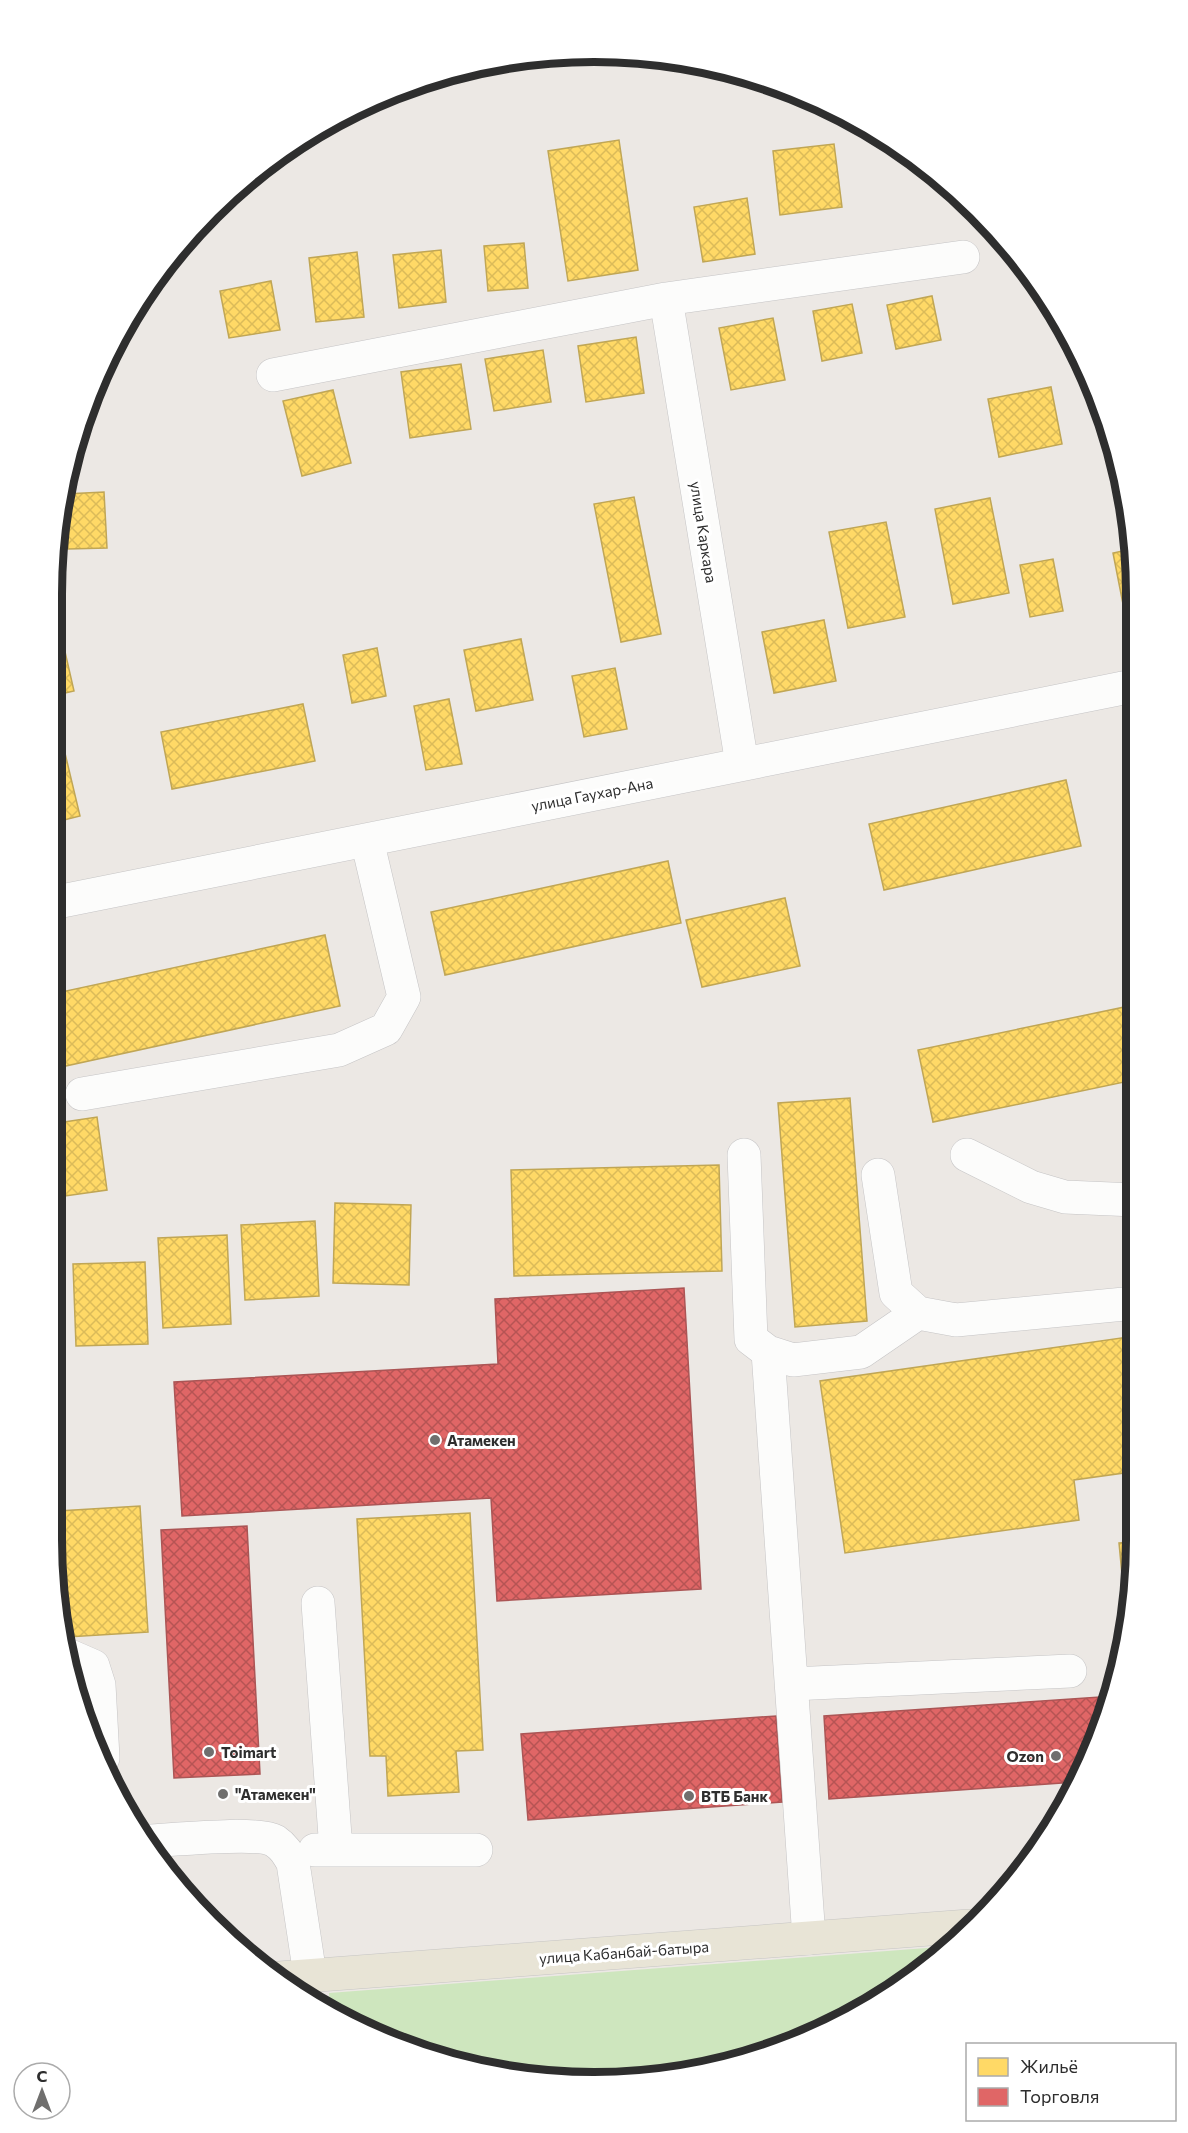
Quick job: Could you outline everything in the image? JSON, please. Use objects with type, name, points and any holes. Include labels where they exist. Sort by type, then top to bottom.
[{"type":"main road","name":"улица Кабанбай-батыра","points":[[294,1977],[959,1927]]},
{"type":"street","points":[[273,375],[666,299],[963,257]]},
{"type":"street","name":"улица Каркара","points":[[666,299],[742,764]]},
{"type":"street","name":"улица Гаухар-Ана","points":[[62,901],[1126,687]]},
{"type":"street","points":[[82,1094],[339,1050],[386,1029],[404,997],[367,840]]},
{"type":"street","points":[[744,1155],[751,1339],[768,1352],[793,1360],[861,1352],[918,1313]]},
{"type":"street","points":[[967,1155],[1030,1187],[1065,1197],[1126,1200]]},
{"type":"street","points":[[878,1175],[896,1293],[918,1313],[956,1320],[1126,1304]]},
{"type":"street","points":[[768,1352],[809,1938]]},
{"type":"street","points":[[318,1603],[336,1850]]},
{"type":"street","points":[[76,1658],[93,1666],[99,1685],[102,1743]]},
{"type":"street","points":[[792,1684],[1070,1671]]},
{"type":"street","points":[[155,1841],[253,1836],[273,1840],[286,1850],[293,1863],[294,1977]]},
{"type":"street","points":[[286,1850],[476,1850]]},
{"type":"green space","points":[[935,1947],[890,1982],[830,2017],[798,2031],[732,2053],[698,2061],[629,2070],[594,2072],[524,2067],[456,2053],[390,2031],[358,2017],[330,2001],[329,1993]]},
{"type":"building: Жильё","points":[[619,140],[638,270],[568,281],[548,151]]},
{"type":"building: Жильё","points":[[834,144],[842,207],[780,215],[773,151]]},
{"type":"building: Жильё","points":[[747,198],[755,254],[703,262],[694,207]]},
{"type":"building: Жильё","points":[[524,243],[528,288],[488,291],[484,246]]},
{"type":"building: Жильё","points":[[441,250],[446,302],[399,308],[393,255]]},
{"type":"building: Жильё","points":[[357,252],[364,317],[316,322],[309,258]]},
{"type":"building: Жильё","points":[[271,281],[280,330],[229,338],[220,291]]},
{"type":"building: Жильё","points":[[932,296],[941,340],[896,349],[887,305]]},
{"type":"building: Жильё","points":[[852,304],[862,353],[822,361],[813,311]]},
{"type":"building: Жильё","points":[[773,318],[785,380],[731,390],[719,328]]},
{"type":"building: Жильё","points":[[636,337],[644,393],[586,402],[578,346]]},
{"type":"building: Жильё","points":[[543,350],[551,402],[494,411],[485,359]]},
{"type":"building: Жильё","points":[[461,364],[471,429],[410,438],[401,372]]},
{"type":"building: Жильё","points":[[1051,387],[1062,444],[999,457],[988,399]]},
{"type":"building: Жильё","points":[[333,390],[351,463],[302,476],[283,401]]},
{"type":"building: Жильё","points":[[104,492],[107,548],[68,549],[66,521],[71,494]]},
{"type":"building: Жильё","points":[[634,497],[661,634],[621,642],[594,504]]},
{"type":"building: Жильё","points":[[990,498],[1009,593],[953,604],[935,509]]},
{"type":"building: Жильё","points":[[886,522],[905,617],[848,628],[829,532]]},
{"type":"building: Жильё","points":[[1124,551],[1126,603],[1123,604],[1113,553]]},
{"type":"building: Жильё","points":[[1053,559],[1063,611],[1030,617],[1020,565]]},
{"type":"building: Жильё","points":[[824,620],[836,681],[774,693],[762,632]]},
{"type":"building: Жильё","points":[[62,639],[74,691],[62,694]]},
{"type":"building: Жильё","points":[[521,639],[533,700],[476,711],[464,650]]},
{"type":"building: Жильё","points":[[377,648],[386,696],[352,703],[343,655]]},
{"type":"building: Жильё","points":[[615,668],[627,729],[584,737],[572,676]]},
{"type":"building: Жильё","points":[[449,699],[462,764],[426,770],[414,706]]},
{"type":"building: Жильё","points":[[303,704],[315,761],[172,789],[161,732]]},
{"type":"building: Жильё","points":[[62,741],[80,816],[62,820]]},
{"type":"building: Жильё","points":[[1066,780],[1081,846],[884,890],[869,824]]},
{"type":"building: Жильё","points":[[668,861],[681,923],[445,975],[431,912]]},
{"type":"building: Жильё","points":[[785,898],[800,966],[702,987],[686,920]]},
{"type":"building: Жильё","points":[[325,935],[340,1006],[62,1067],[62,992]]},
{"type":"building: Жильё","points":[[1126,1007],[1126,1082],[933,1122],[918,1050]]},
{"type":"building: Жильё","points":[[850,1098],[867,1321],[795,1327],[778,1103]]},
{"type":"building: Жильё","points":[[97,1117],[107,1190],[62,1196],[62,1122]]},
{"type":"building: Жильё","points":[[719,1165],[722,1271],[514,1276],[511,1170]]},
{"type":"building: Жильё","points":[[335,1203],[411,1205],[409,1285],[333,1283]]},
{"type":"building: Жильё","points":[[315,1221],[319,1296],[245,1300],[241,1225]]},
{"type":"building: Жильё","points":[[227,1235],[231,1324],[163,1328],[158,1238]]},
{"type":"building: Жильё","points":[[145,1262],[148,1344],[76,1346],[73,1264]]},
{"type":"building: Жильё","points":[[1126,1337],[1126,1412],[1123,1413],[1126,1435],[1126,1473],[1074,1480],[1079,1520],[845,1553],[820,1381]]},
{"type":"building: Жильё","points":[[140,1506],[148,1632],[71,1637],[63,1574],[62,1511]]},
{"type":"building: Жильё","points":[[470,1513],[483,1750],[456,1751],[459,1792],[388,1796],[386,1756],[370,1756],[357,1519]]},
{"type":"building: Жильё","points":[[1119,1543],[1126,1543],[1124,1591]]},
{"type":"building: Торговля","name":"Атамекен","points":[[684,1288],[701,1589],[497,1601],[491,1498],[182,1516],[174,1382],[498,1364],[495,1299]]},
{"type":"building: Торговля","points":[[247,1526],[260,1774],[174,1778],[161,1530]]},
{"type":"building: Торговля","points":[[1100,1697],[1100,1702],[1086,1743],[1068,1783],[829,1799],[824,1716]]},
{"type":"building: Торговля","points":[[776,1716],[782,1802],[528,1820],[521,1734]]},
{"type":"place","name":"Атамекен","points":[[435,1440]]},
{"type":"place","name":"Toimart","points":[[209,1752]]},
{"type":"place","name":"Ozon","points":[[1056,1756]]},
{"type":"place","name":"\"Атамекен\"","points":[[223,1794]]},
{"type":"place","name":"ВТБ Банк","points":[[689,1796]]}]
